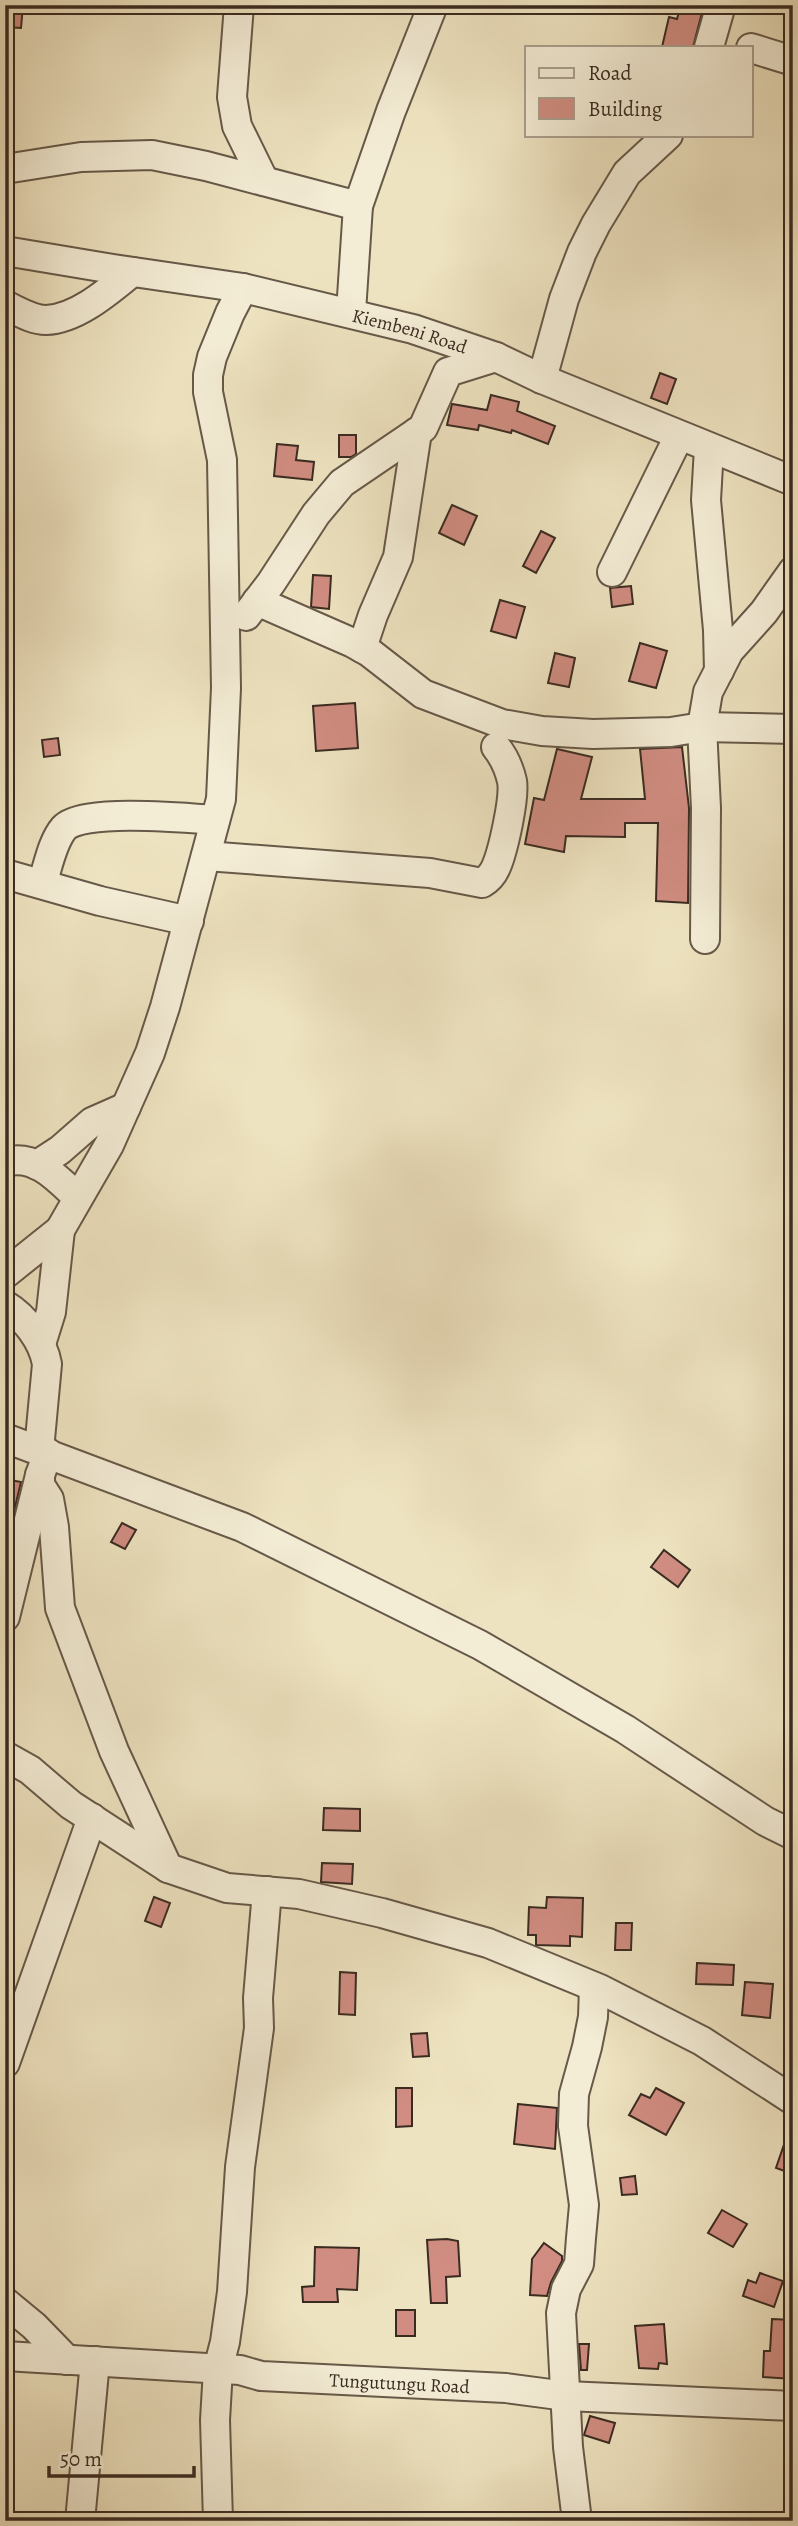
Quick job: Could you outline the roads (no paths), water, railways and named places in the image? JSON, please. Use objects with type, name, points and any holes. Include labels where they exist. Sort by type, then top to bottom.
[{"type":"street","points":[[239,5],[232,97],[237,126],[264,181]]},
{"type":"street","points":[[351,312],[358,206],[391,111],[433,5]]},
{"type":"street","points":[[721,5],[711,42],[736,46]]},
{"type":"street","points":[[752,49],[793,61]]},
{"type":"street","points":[[542,379],[564,299],[587,243],[627,173],[667,136]]},
{"type":"street","points":[[5,169],[81,157],[152,155],[358,206]]},
{"type":"street","name":"Kiembeni Road","points":[[5,251],[243,288],[413,329],[496,356],[542,379],[793,481]]},
{"type":"street","points":[[5,305],[25,315],[47,320],[76,311],[99,298],[132,272]]},
{"type":"street","points":[[41,1344],[51,1312],[60,1230],[109,1145],[150,1053],[221,799],[226,688],[222,460],[208,392],[208,375],[230,313],[243,288]]},
{"type":"street","points":[[225,643],[316,514],[342,483],[423,428],[445,377],[451,370],[496,356]]},
{"type":"street","points":[[362,648],[398,557],[417,432]]},
{"type":"street","points":[[612,572],[679,436]]},
{"type":"street","points":[[709,448],[706,500],[719,671]]},
{"type":"street","points":[[705,939],[706,808],[702,727],[708,692],[729,651],[764,612],[793,571]]},
{"type":"street","points":[[257,601],[362,648],[423,694],[502,724],[542,731],[593,734],[671,732],[702,727],[793,729]]},
{"type":"street","points":[[206,856],[430,873],[482,883],[490,879],[497,867],[508,824],[513,785],[504,757],[496,747]]},
{"type":"street","points":[[42,884],[63,828],[77,820],[101,816],[215,820]]},
{"type":"street","points":[[5,874],[100,901],[189,921]]},
{"type":"street","points":[[37,1165],[60,1150],[92,1122],[126,1107]]},
{"type":"street","points":[[5,1162],[12,1160],[37,1165],[78,1197]]},
{"type":"street","points":[[5,1274],[60,1230]]},
{"type":"street","points":[[5,1305],[26,1324],[41,1344],[47,1364],[40,1485],[49,1499],[54,1527],[60,1608],[114,1751],[168,1868]]},
{"type":"street","points":[[5,1438],[42,1459],[242,1527],[480,1645],[625,1730],[765,1821],[793,1836]]},
{"type":"street","points":[[5,1617],[42,1459]]},
{"type":"street","points":[[5,1756],[30,1770],[71,1805],[168,1868],[227,1888],[299,1894],[382,1913],[488,1943],[594,1987],[702,2041],[793,2100]]},
{"type":"street","points":[[5,2063],[92,1818]]},
{"type":"street","points":[[218,2521],[215,2420],[218,2369],[232,2292],[240,2166],[258,2028],[267,1891]]},
{"type":"street","points":[[577,2521],[568,2447],[561,2314],[566,2289],[579,2264],[584,2205],[573,2126],[574,2094],[589,2037],[594,1987]]},
{"type":"street","points":[[5,2302],[67,2360]]},
{"type":"street","points":[[80,2521],[95,2361]]},
{"type":"street","name":"Tungutungu Road","points":[[10,2363],[95,2361],[240,2370],[261,2375],[506,2388],[566,2396],[793,2406]]}]
